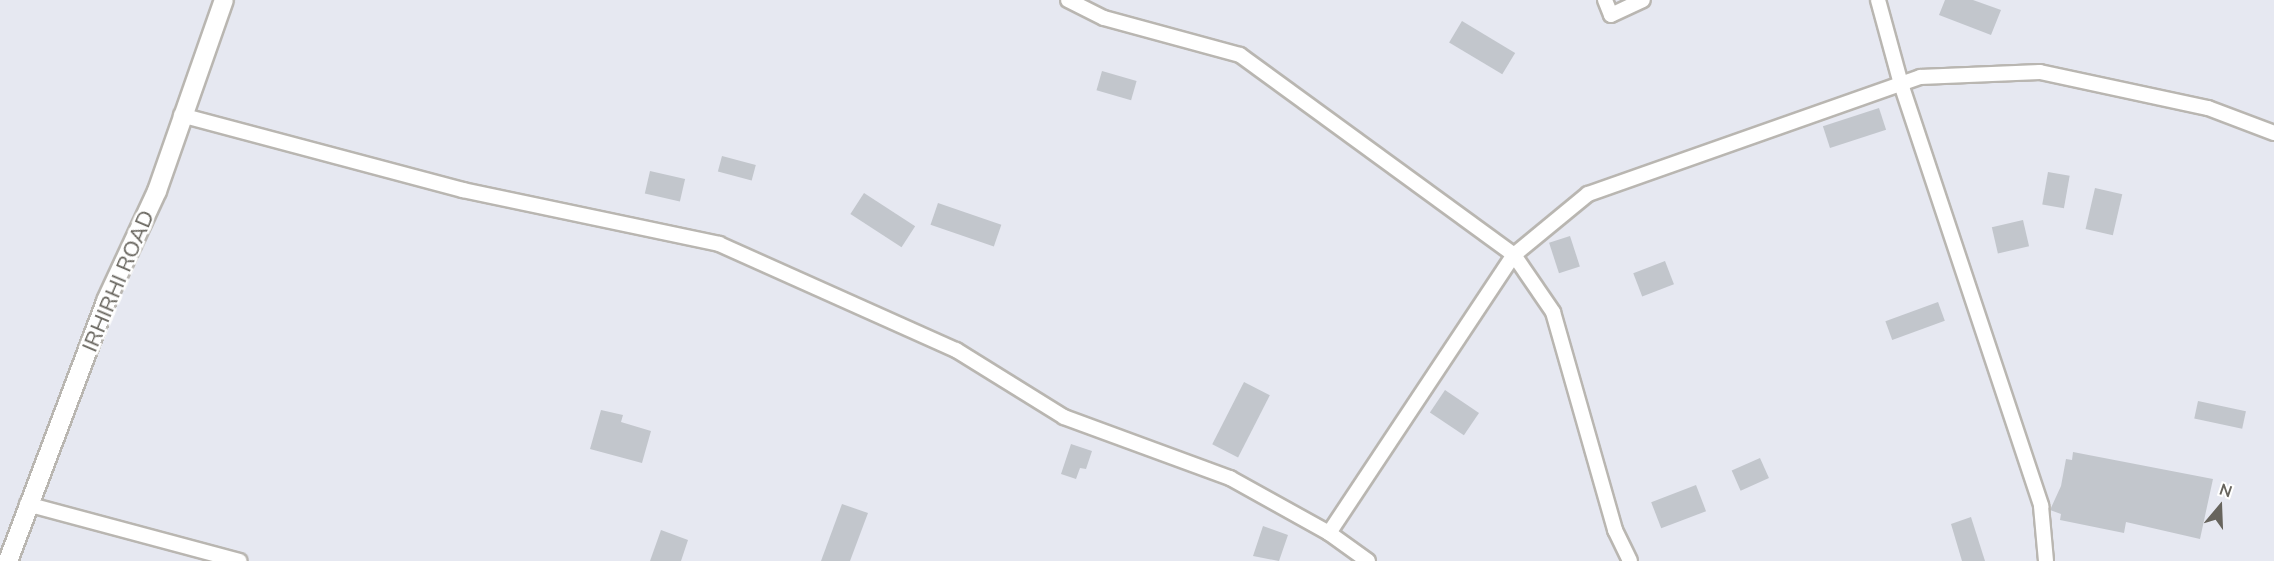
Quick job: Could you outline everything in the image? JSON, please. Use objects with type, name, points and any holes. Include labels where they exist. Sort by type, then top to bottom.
[{"type":"street","name":"IRHIRHI ROAD","points":[[8,561],[27,504],[106,301],[157,191],[181,115],[224,0]]},
{"type":"street","points":[[1068,0],[1104,18],[1240,56],[1514,255],[1553,312],[1615,530],[1630,561]]},
{"type":"street","points":[[1605,0],[1611,15],[1643,0]]},
{"type":"street","points":[[1878,0],[1901,84],[2041,506],[2046,561]]},
{"type":"street","points":[[1329,533],[1514,255],[1588,194],[1920,77],[2040,72],[2208,108],[2274,133]]},
{"type":"street","points":[[181,115],[463,190],[719,244],[956,351],[1064,417],[1230,478],[1329,533],[1368,561]]},
{"type":"street","points":[[27,504],[239,561]]},
{"type":"building","points":[[1945,0],[1973,0],[2001,10],[1991,35],[1939,15]]},
{"type":"building","points":[[1462,21],[1515,53],[1502,74],[1449,42]]},
{"type":"building","points":[[1102,71],[1137,81],[1131,100],[1096,90]]},
{"type":"building","points":[[1879,108],[1886,130],[1830,148],[1823,126]]},
{"type":"building","points":[[722,156],[756,165],[752,181],[718,171]]},
{"type":"building","points":[[650,171],[685,179],[680,202],[645,193]]},
{"type":"building","points":[[2048,172],[2070,176],[2064,208],[2042,204]]},
{"type":"building","points":[[2095,188],[2122,194],[2113,235],[2086,229]]},
{"type":"building","points":[[864,193],[915,226],[902,247],[850,214]]},
{"type":"building","points":[[938,203],[1001,225],[994,247],[931,225]]},
{"type":"building","points":[[2023,220],[2029,246],[1998,254],[1992,227]]},
{"type":"building","points":[[1570,236],[1580,266],[1559,273],[1549,243]]},
{"type":"building","points":[[1665,261],[1674,284],[1642,297],[1633,273]]},
{"type":"building","points":[[1938,302],[1945,321],[1892,340],[1885,321]]},
{"type":"building","points":[[1244,382],[1270,395],[1238,458],[1212,444]]},
{"type":"building","points":[[1445,390],[1479,413],[1464,435],[1430,412]]},
{"type":"building","points":[[2198,401],[2246,411],[2242,429],[2194,419]]},
{"type":"building","points":[[601,410],[623,415],[621,422],[651,431],[642,463],[590,449]]},
{"type":"building","points":[[1071,444],[1092,451],[1086,469],[1080,468],[1076,479],[1061,474]]},
{"type":"building","points":[[2073,452],[2213,479],[2200,539],[2126,522],[2124,533],[2060,520],[2061,514],[2050,510],[2061,486],[2066,459],[2072,460]]},
{"type":"building","points":[[1760,458],[1769,478],[1741,491],[1732,471]]},
{"type":"building","points":[[1696,485],[1706,511],[1661,528],[1651,502]]},
{"type":"building","points":[[842,504],[868,513],[850,561],[821,561]]},
{"type":"building","points":[[1971,517],[1985,561],[1962,561],[1951,524]]},
{"type":"building","points":[[1263,526],[1288,535],[1279,561],[1253,556]]},
{"type":"building","points":[[661,530],[688,540],[681,561],[650,561]]}]
